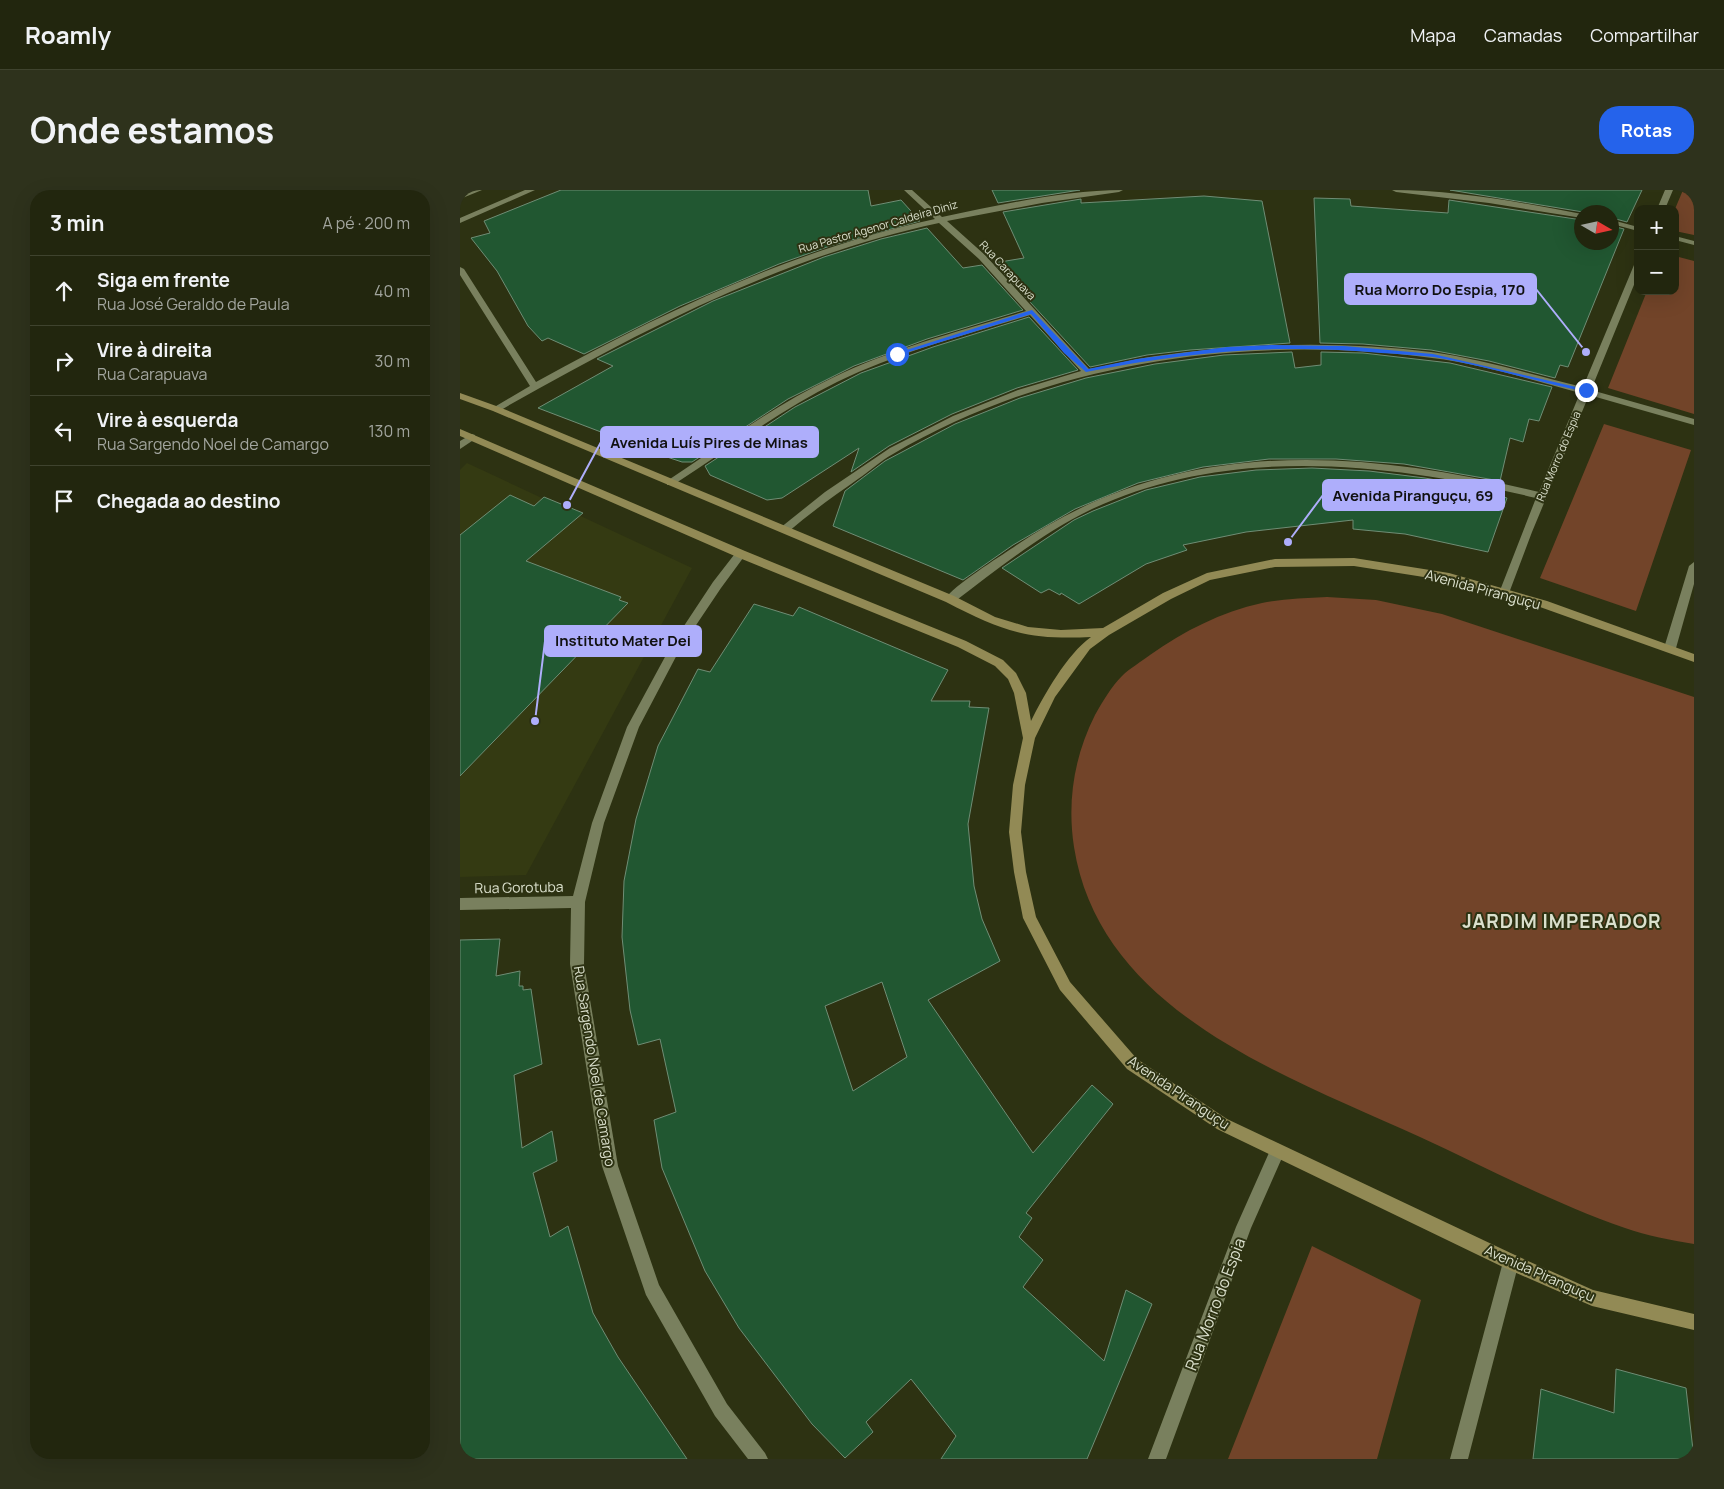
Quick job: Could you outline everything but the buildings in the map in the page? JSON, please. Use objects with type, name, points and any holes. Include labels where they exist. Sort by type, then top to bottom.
[{"type":"main road","points":[[460,396],[496,409],[670,484],[950,599],[991,620],[1017,630],[1058,634],[1105,632]]},
{"type":"main road","points":[[460,432],[741,554],[962,644],[998,663],[1012,676],[1020,693],[1029,738]]},
{"type":"main road","name":"Avenida Piranguçu","points":[[1694,658],[1542,604],[1449,577],[1354,562],[1274,563],[1206,577],[1167,596],[1105,632],[1086,646],[1072,664],[1050,695],[1029,738],[1019,785],[1016,822],[1020,872],[1030,918],[1065,986],[1132,1064],[1222,1124],[1511,1262],[1592,1298],[1694,1322]]},
{"type":"street","points":[[460,197],[478,190]]},
{"type":"street","points":[[460,221],[531,190]]},
{"type":"street","name":"Rua Carapuava","points":[[908,190],[975,250],[1066,352],[1086,371]]},
{"type":"street","name":"Rua Pastor Agenor Caldeira Diniz","points":[[496,409],[642,329],[718,292],[817,254],[940,220],[1038,200],[1119,190]]},
{"type":"street","points":[[1396,190],[1514,202],[1574,214]]},
{"type":"street","points":[[1663,205],[1669,190]]},
{"type":"street","points":[[1619,224],[1634,227]]},
{"type":"street","points":[[1679,239],[1694,243]]},
{"type":"street","points":[[460,269],[535,387]]},
{"type":"street","name":"Rua Morro do Espia","points":[[1504,593],[1541,496],[1634,275]]},
{"type":"street","points":[[670,484],[791,403],[836,380],[897,354],[1032,312]]},
{"type":"street","points":[[784,530],[806,511],[891,450],[967,412],[1086,371],[1137,360],[1227,349],[1272,346],[1344,348],[1433,356],[1586,390],[1694,422]]},
{"type":"street","points":[[460,446],[472,437]]},
{"type":"street","points":[[950,599],[1023,545],[1048,529],[1108,498],[1180,476],[1224,468],[1294,462],[1367,463],[1452,475],[1541,496]]},
{"type":"street","name":"Rua Sargendo Noel de Camargo","points":[[741,554],[717,584],[676,647],[633,727],[598,823],[578,902],[577,964],[613,1174],[652,1289],[721,1410],[759,1459]]},
{"type":"street","points":[[1670,648],[1694,566]]},
{"type":"street","name":"Rua Gorotuba","points":[[460,904],[578,902]]},
{"type":"street","name":"Rua Morro do Espia","points":[[1157,1459],[1244,1227],[1276,1151]]},
{"type":"street","points":[[1459,1459],[1511,1262]]},
{"type":"shaded area","points":[[1683,190],[1694,190],[1694,235],[1679,232],[1679,205],[1677,205]]},
{"type":"shaded area","points":[[1679,257],[1694,261],[1694,414],[1608,388],[1645,295],[1679,295]]},
{"type":"shaded area","points":[[1604,424],[1691,450],[1636,611],[1540,578]]},
{"type":"shaded area","points":[[467,463],[692,568],[526,875],[460,877],[460,470]]},
{"type":"shaded area","points":[[1327,597],[1376,600],[1442,614],[1694,697],[1694,1244],[1633,1231],[1573,1208],[1313,1089],[1259,1062],[1207,1031],[1160,996],[1120,954],[1091,905],[1074,847],[1071,813],[1072,796],[1077,763],[1082,747],[1095,715],[1107,694],[1128,670],[1163,646],[1203,623],[1262,603]]},
{"type":"shaded area","points":[[1312,1246],[1421,1300],[1377,1459],[1228,1459]]},
{"type":"place","name":"Rua Morro Do Espia, 170","points":[[1586,352]]},
{"type":"place","name":"Avenida Luís Pires de Minas","points":[[567,505]]},
{"type":"place","name":"Avenida Piranguçu, 69","points":[[1288,542]]},
{"type":"place","name":"Instituto Mater Dei","points":[[535,721]]},
{"type":"district","name":"JARDIM IMPERADOR","points":[[1562,921]]},
{"type":"route","points":[[897,354],[1032,312],[1066,352],[1086,371],[1137,360],[1227,349],[1272,346],[1344,348],[1433,356],[1586,390]]}]
